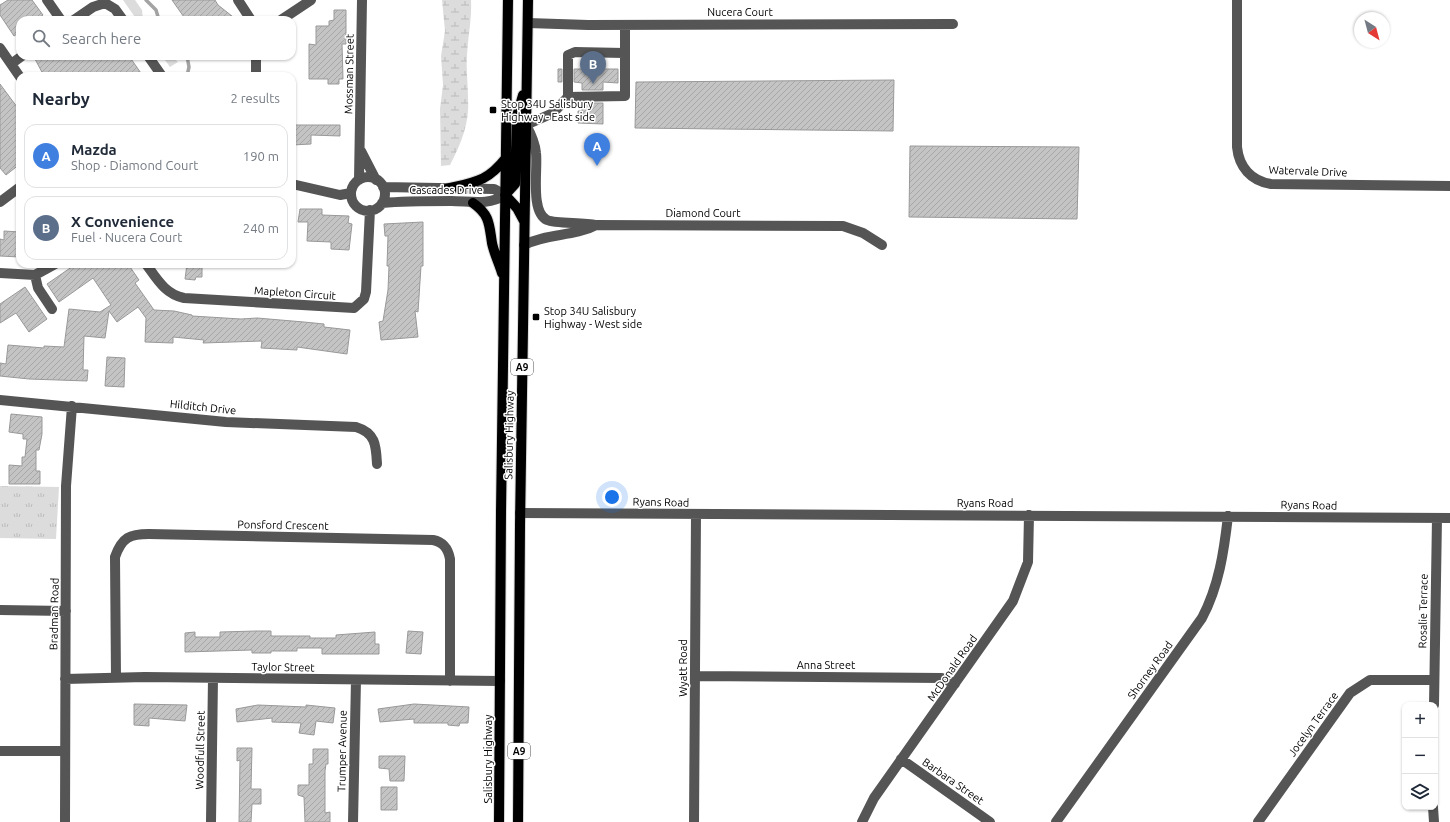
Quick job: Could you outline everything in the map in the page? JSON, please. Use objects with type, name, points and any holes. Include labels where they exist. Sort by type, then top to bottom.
[{"type":"main road","name":"Salisbury Highway","points":[[499,822],[501,512],[508,0]]},
{"type":"main road","name":"Salisbury Highway","points":[[518,822],[520,512],[528,0]]},
{"type":"main road","points":[[524,221],[517,208],[505,195],[515,184],[516,116],[527,81]]},
{"type":"main road","points":[[446,189],[484,179],[497,169],[506,158]]},
{"type":"main road","points":[[473,203],[484,212],[489,223],[492,244],[504,281]]},
{"type":"main road","points":[[501,512],[520,512]]},
{"type":"main road","points":[[500,681],[519,680]]},
{"type":"street","points":[[47,0],[58,16]]},
{"type":"street","points":[[238,0],[248,16]]},
{"type":"street","points":[[287,16],[311,0]]},
{"type":"street","name":"Mossman Street","points":[[359,180],[358,158],[360,149],[362,0]]},
{"type":"street","name":"Watervale Drive","points":[[1237,0],[1237,147],[1238,158],[1248,173],[1258,180],[1271,184],[1450,186]]},
{"type":"street","points":[[80,16],[93,7],[105,3],[115,9],[120,16]]},
{"type":"street","name":"Nucera Court","points":[[528,23],[953,24]]},
{"type":"street","points":[[568,98],[625,96],[625,24]]},
{"type":"street","points":[[0,48],[17,72]]},
{"type":"street","points":[[596,225],[577,222],[556,222],[548,220],[541,215],[537,202],[536,153],[534,139],[526,125],[553,114],[568,98],[568,55],[575,52],[624,53]]},
{"type":"street","points":[[11,64],[16,60]]},
{"type":"street","points":[[151,60],[159,72]]},
{"type":"street","points":[[256,60],[256,72]]},
{"type":"street","name":"Mossman Street","points":[[360,149],[366,164],[380,183]]},
{"type":"street","points":[[368,177],[380,183],[384,198],[382,203],[370,210],[360,209],[356,206],[353,202],[351,193],[355,183],[359,180],[368,177]]},
{"type":"street","name":"Cascades Drive","points":[[380,183],[446,189],[494,189],[505,195],[496,201],[473,203],[453,201],[382,203]]},
{"type":"street","points":[[296,185],[340,194],[351,193]]},
{"type":"street","points":[[0,202],[16,191]]},
{"type":"street","name":"Mapleton Circuit","points":[[149,268],[165,290],[173,295],[184,298],[354,308],[364,299],[366,292],[370,210]]},
{"type":"street","name":"Diamond Court","points":[[524,245],[537,238],[587,230],[596,225],[843,226],[864,233],[882,245]]},
{"type":"street","points":[[0,273],[36,275],[48,268]]},
{"type":"street","points":[[36,275],[38,288],[52,309]]},
{"type":"street","name":"Hilditch Drive","points":[[0,400],[226,422],[356,427],[366,429],[372,436],[375,443],[377,464]]},
{"type":"street","name":"Bradman Road","points":[[65,822],[67,470],[72,406]]},
{"type":"street","name":"Ryans Road","points":[[520,512],[1450,518]]},
{"type":"street","name":"Wyatt Road","points":[[694,822],[696,514]]},
{"type":"street","name":"McDonald Road","points":[[862,822],[874,798],[1013,602],[1028,562],[1029,515]]},
{"type":"street","name":"Shorney Road","points":[[1056,822],[1202,618],[1221,567],[1228,516]]},
{"type":"street","name":"Rosalie Terrace","points":[[1434,702],[1437,518]]},
{"type":"street","name":"Ponsford Crescent","points":[[116,678],[115,557],[118,548],[126,539],[136,534],[149,534],[439,541],[446,547],[450,559],[450,681]]},
{"type":"street","points":[[0,610],[66,611]]},
{"type":"street","name":"Anna Street","points":[[695,676],[942,678],[955,684]]},
{"type":"street","name":"Taylor Street","points":[[65,678],[500,681]]},
{"type":"street","name":"Woodfull Street","points":[[211,822],[213,678]]},
{"type":"street","name":"Jocelyn Terrace","points":[[1258,822],[1340,706],[1357,688],[1370,680],[1378,679],[1434,680]]},
{"type":"street","name":"Trumper Avenue","points":[[353,822],[356,680]]},
{"type":"street","points":[[0,751],[65,751]]},
{"type":"street","name":"Barbara Street","points":[[901,759],[990,822]]},
{"type":"street","points":[[1433,810],[1434,822]]},
{"type":"green space","points":[[123,0],[135,0],[142,10],[143,16],[134,16]]},
{"type":"green space","points":[[442,0],[471,0],[471,7],[467,60],[468,116],[464,133],[450,165],[441,166],[440,109],[443,85],[441,56],[445,31]]},
{"type":"green space","points":[[165,60],[176,60],[178,62],[170,67]]},
{"type":"green space","points":[[0,486],[59,487],[56,539],[0,538]]},
{"type":"building","points":[[8,0],[32,0],[43,15],[16,16],[16,35],[14,36],[0,15],[0,5]]},
{"type":"building","points":[[172,0],[215,0],[218,5],[232,16],[183,16]]},
{"type":"building","points":[[334,10],[346,10],[346,44],[342,44],[343,79],[339,79],[339,84],[328,84],[328,79],[309,79],[309,44],[316,45],[316,26],[329,26],[329,21],[334,20]]},
{"type":"building","points":[[36,60],[132,60],[140,72],[42,72]]},
{"type":"building","points":[[558,69],[562,69],[562,82],[558,82]]},
{"type":"building","points":[[574,69],[618,69],[618,83],[603,82],[603,90],[582,90],[582,83],[574,82]]},
{"type":"building","points":[[894,80],[893,131],[635,128],[636,82]]},
{"type":"building","points":[[0,84],[16,106],[16,167],[6,175],[0,168]]},
{"type":"building","points":[[582,103],[603,103],[603,124],[578,123],[578,111],[582,111]]},
{"type":"building","points":[[296,125],[340,125],[340,136],[311,135],[311,144],[296,145]]},
{"type":"building","points":[[910,146],[1079,147],[1077,219],[909,217]]},
{"type":"building","points":[[300,209],[322,209],[322,215],[349,216],[348,223],[352,224],[349,250],[331,249],[331,242],[307,241],[308,222],[298,222]]},
{"type":"building","points":[[423,222],[423,266],[421,266],[418,312],[415,311],[418,337],[381,340],[379,322],[383,321],[388,290],[389,266],[387,266],[388,236],[385,236],[384,224]]},
{"type":"building","points":[[4,231],[16,232],[16,257],[0,256],[0,239],[4,240]]},
{"type":"building","points":[[70,268],[131,268],[139,280],[135,283],[154,310],[174,311],[192,316],[241,319],[257,318],[324,324],[324,327],[350,330],[347,354],[297,347],[297,350],[261,348],[262,341],[203,343],[204,340],[173,337],[173,343],[145,342],[146,318],[138,307],[117,322],[109,311],[105,338],[84,336],[83,370],[88,370],[87,381],[29,379],[0,376],[0,363],[6,364],[8,345],[44,348],[44,346],[64,347],[69,309],[100,312],[111,305],[93,278],[59,302],[47,284]]},
{"type":"building","points":[[186,268],[202,268],[202,277],[196,277],[195,280],[185,279]]},
{"type":"building","points":[[25,287],[47,319],[29,332],[16,313],[0,323],[0,304]]},
{"type":"building","points":[[107,357],[125,358],[124,387],[105,386]]},
{"type":"building","points":[[11,414],[42,417],[42,434],[39,450],[36,450],[36,471],[40,471],[40,484],[9,484],[9,465],[22,466],[22,457],[25,457],[27,439],[23,439],[23,434],[9,432]]},
{"type":"building","points":[[271,631],[271,636],[310,636],[310,638],[336,638],[336,635],[375,632],[375,644],[379,644],[379,654],[322,654],[322,648],[297,648],[297,651],[271,651],[271,653],[252,653],[252,650],[185,652],[185,633],[195,632],[195,637],[220,637],[220,632]]},
{"type":"building","points":[[408,631],[423,632],[421,654],[406,653]]},
{"type":"building","points":[[134,704],[187,705],[185,721],[149,718],[149,726],[134,725]]},
{"type":"building","points":[[414,704],[469,707],[468,723],[460,723],[459,726],[448,725],[448,723],[414,723],[414,719],[380,722],[378,709]]},
{"type":"building","points":[[258,705],[306,707],[306,705],[335,708],[333,723],[316,721],[314,735],[299,733],[301,723],[272,722],[272,718],[237,722],[236,709]]},
{"type":"building","points":[[237,748],[252,748],[251,789],[261,789],[261,804],[252,804],[251,822],[239,822],[240,760],[237,761]]},
{"type":"building","points":[[313,749],[328,749],[328,764],[326,764],[325,771],[325,813],[330,812],[330,822],[305,822],[304,797],[298,795],[298,785],[309,785],[309,764],[313,764]]},
{"type":"building","points":[[379,756],[405,756],[404,781],[390,781],[389,769],[379,768]]},
{"type":"building","points":[[381,787],[397,787],[397,810],[381,810]]},
{"type":"waterway","points":[[146,0],[156,10],[158,16]]},
{"type":"waterway","points":[[188,60],[188,72]]},
{"type":"place","name":"X Convenience","points":[[593,84]]},
{"type":"place","name":"Stop 34U Salisbury Highway - East side","points":[[493,110]]},
{"type":"place","name":"Mazda","points":[[597,166]]},
{"type":"place","name":"Stop 34U Salisbury Highway - West side","points":[[536,317]]}]
